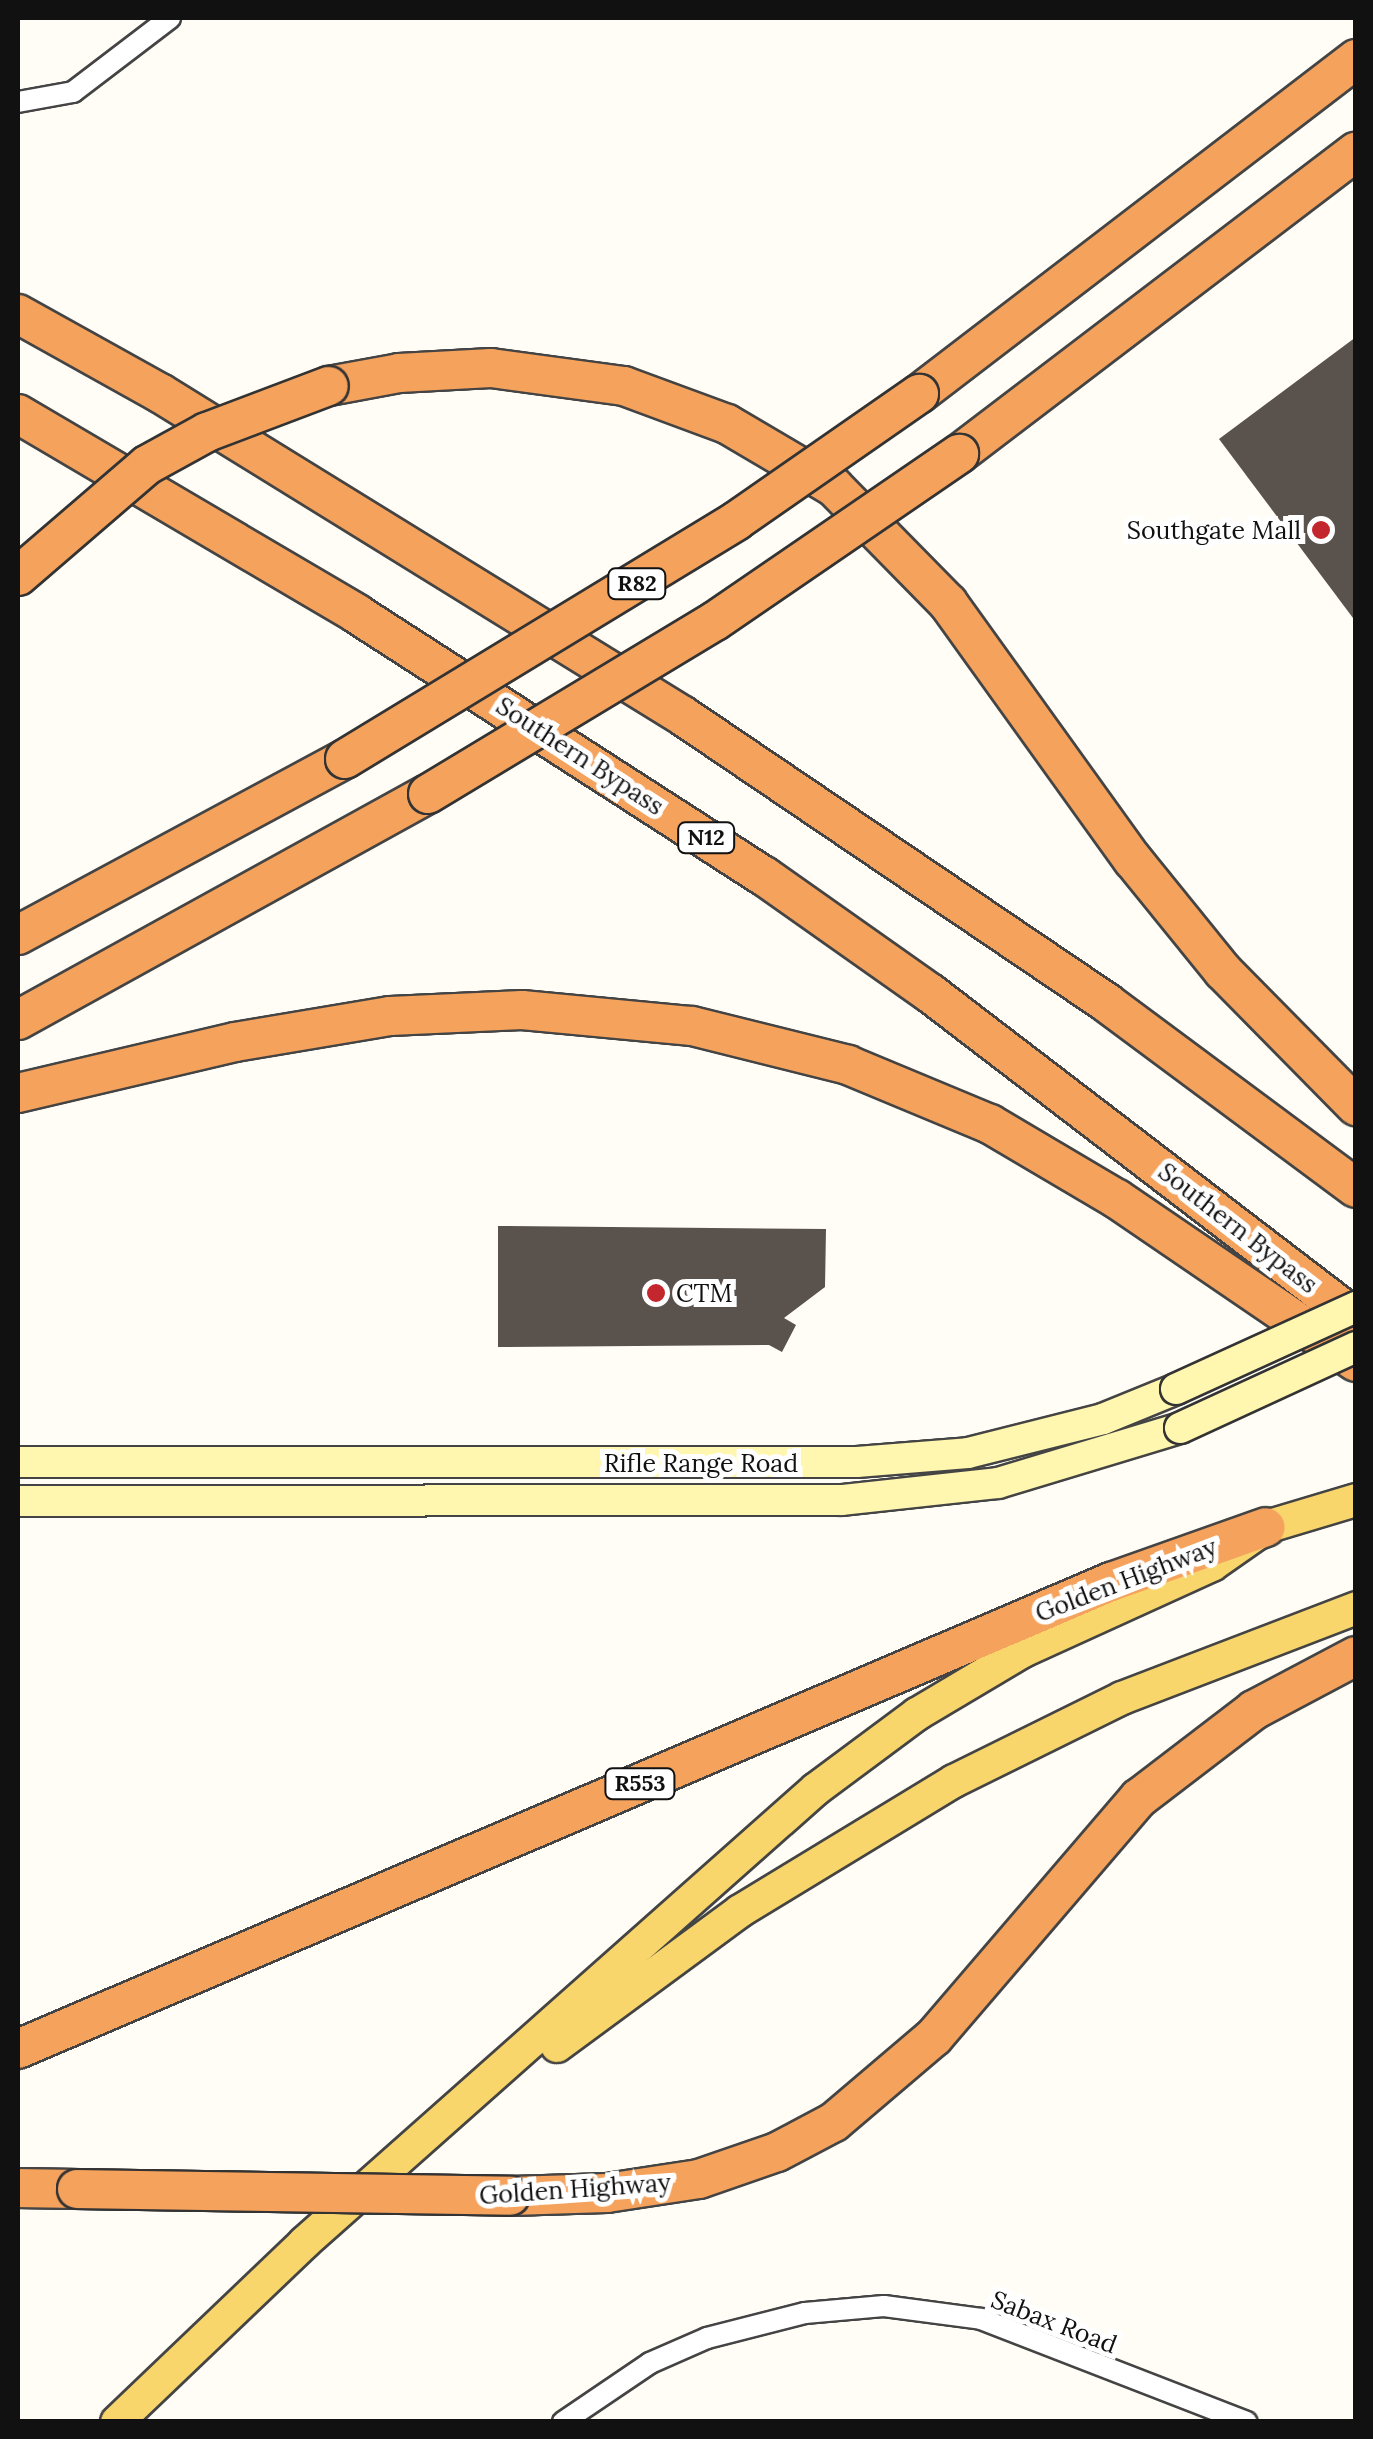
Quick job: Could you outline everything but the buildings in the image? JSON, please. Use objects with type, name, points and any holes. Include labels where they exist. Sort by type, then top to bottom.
[{"type":"highway","name":"R82","points":[[18,935],[345,759],[736,521],[919,394],[1356,59]]},
{"type":"highway","points":[[18,1020],[428,794],[715,621],[959,454],[1356,152]]},
{"type":"highway","points":[[18,314],[160,393],[683,716],[1108,1002],[1356,1188]]},
{"type":"highway","points":[[18,576],[147,466],[207,432],[329,386],[399,373],[491,368],[594,380],[727,424],[834,488],[948,604],[1133,860],[1223,971],[1356,1106]]},
{"type":"highway","name":"Southern Bypass","points":[[18,414],[357,614],[764,876],[916,983],[1356,1320]]},
{"type":"highway","points":[[18,1093],[236,1042],[390,1016],[522,1010],[692,1026],[848,1065],[990,1124],[1116,1198],[1356,1362]]},
{"type":"highway","name":"Golden Highway","points":[[18,2049],[1111,1582],[1266,1527]]},
{"type":"highway","name":"Golden Highway","points":[[18,2188],[510,2196],[608,2193],[700,2179],[777,2152],[834,2122],[934,2037],[1139,1798],[1254,1710],[1356,1656]]},
{"type":"main road","name":"Rifle Range Road","points":[[18,1462],[857,1462],[968,1453],[1103,1419],[1176,1390],[1356,1307]]},
{"type":"main road","name":"Rifle Range Road","points":[[18,1501],[859,1499],[998,1483],[1180,1428],[1356,1347]]},
{"type":"main road","name":"Golden Highway","points":[[1266,1527],[1356,1500]]},
{"type":"main road","points":[[117,2422],[304,2243],[417,2148],[816,1789],[918,1714],[1023,1652],[1212,1564],[1266,1527]]},
{"type":"main road","points":[[417,2148],[740,1910],[939,1790],[1122,1698],[1356,1608]]},
{"type":"street","points":[[18,102],[73,92],[170,18]]},
{"type":"street","name":"Sabax Road","points":[[564,2422],[636,2372],[707,2338],[805,2313],[884,2306],[982,2319],[1247,2422]]},
{"type":"place","name":"Southgate Mall","points":[[1321,530]]},
{"type":"place","name":"CTM","points":[[656,1293]]}]
